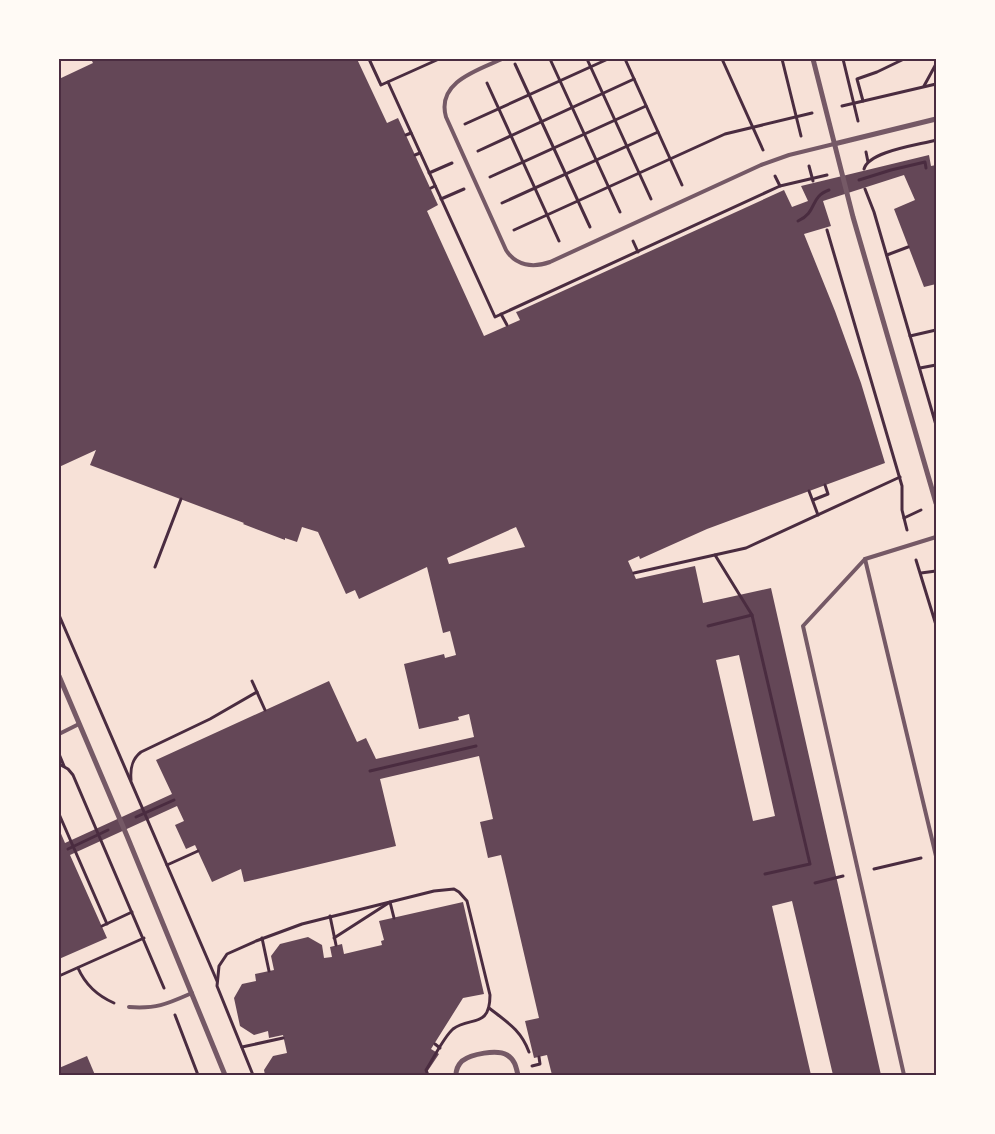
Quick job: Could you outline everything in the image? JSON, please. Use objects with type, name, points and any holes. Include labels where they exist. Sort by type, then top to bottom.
[{"type":"street","points":[[813,59],[853,217],[936,503]]},
{"type":"street","points":[[834,144],[936,119]]},
{"type":"street","points":[[59,676],[225,1075]]},
{"type":"street","points":[[456,1075],[463,1061],[495,1051],[512,1059],[516,1064],[518,1075]]},
{"type":"lane","points":[[502,59],[460,79],[448,92],[444,111],[508,253],[521,264],[545,264],[769,162],[834,144]]},
{"type":"lane","points":[[904,1075],[803,626],[865,559],[936,537]]},
{"type":"lane","points":[[865,559],[936,856]]},
{"type":"lane","points":[[59,734],[79,724]]},
{"type":"lane","points":[[130,1007],[148,1008],[170,1003],[192,993]]},
{"type":"path","points":[[369,59],[381,85],[439,59]]},
{"type":"path","points":[[513,59],[596,241]]},
{"type":"path","points":[[550,59],[638,252]]},
{"type":"path","points":[[587,59],[658,213]]},
{"type":"path","points":[[452,130],[608,59]]},
{"type":"path","points":[[625,59],[688,199]]},
{"type":"path","points":[[722,59],[780,186]]},
{"type":"path","points":[[782,59],[796,117]]},
{"type":"path","points":[[843,59],[868,162]]},
{"type":"path","points":[[863,101],[857,79],[904,59]]},
{"type":"path","points":[[923,87],[936,64]]},
{"type":"path","points":[[480,69],[565,255]]},
{"type":"path","points":[[429,173],[634,79]]},
{"type":"path","points":[[388,82],[495,317],[518,309],[780,186],[864,168],[868,162],[889,152],[936,140]]},
{"type":"path","points":[[500,237],[725,134],[936,84]]},
{"type":"path","points":[[441,199],[646,106]]},
{"type":"path","points":[[488,210],[658,132]]},
{"type":"path","points":[[406,135],[411,133]]},
{"type":"path","points":[[416,155],[420,153]]},
{"type":"path","points":[[891,170],[925,162],[926,168]]},
{"type":"path","points":[[430,188],[435,186]]},
{"type":"path","points":[[865,189],[874,212],[936,425]]},
{"type":"path","points":[[827,230],[900,477],[902,510],[936,625]]},
{"type":"path","points":[[886,255],[908,247]]},
{"type":"path","points":[[502,314],[507,325]]},
{"type":"path","points":[[910,336],[936,330]]},
{"type":"path","points":[[920,368],[936,365]]},
{"type":"path","points":[[634,573],[746,548],[900,477]]},
{"type":"path","points":[[812,500],[828,494],[825,485]]},
{"type":"path","points":[[810,491],[818,515]]},
{"type":"path","points":[[155,567],[181,499]]},
{"type":"path","points":[[715,555],[752,615],[810,864],[765,874]]},
{"type":"path","points":[[920,573],[936,571]]},
{"type":"path","points":[[59,615],[217,981],[219,991],[253,1075]]},
{"type":"path","points":[[708,626],[752,615]]},
{"type":"path","points":[[252,681],[265,710]]},
{"type":"path","points":[[132,783],[132,766],[134,760],[142,752],[210,719],[257,692]]},
{"type":"path","points":[[370,771],[476,746]]},
{"type":"path","points":[[59,754],[64,766],[73,775],[144,938],[198,1075]]},
{"type":"path","points":[[59,764],[64,766]]},
{"type":"path","points":[[59,814],[107,924]]},
{"type":"path","points":[[167,865],[198,851]]},
{"type":"path","points":[[217,981],[219,966],[224,957],[233,950],[262,938],[330,916],[454,889],[464,896],[469,908],[490,995],[489,1008],[483,1017],[453,1030],[426,1070],[428,1075]]},
{"type":"path","points":[[390,902],[394,918]]},
{"type":"path","points":[[334,938],[390,902]]},
{"type":"path","points":[[102,926],[132,912]]},
{"type":"path","points":[[330,916],[336,945]]},
{"type":"path","points":[[59,976],[144,938]]},
{"type":"path","points":[[262,938],[269,971]]},
{"type":"path","points":[[78,968],[88,984],[98,993],[109,1000],[130,1007]]},
{"type":"path","points":[[489,1008],[517,1030],[524,1040],[530,1055]]},
{"type":"path","points":[[242,1047],[283,1038]]},
{"type":"path","points":[[435,1044],[440,1048]]},
{"type":"path","points":[[531,1060],[532,1066],[540,1064],[539,1057]]},
{"type":"building","points":[[91,59],[357,59],[387,123],[398,118],[438,205],[427,211],[484,336],[520,320],[516,312],[784,190],[792,207],[808,201],[801,186],[929,155],[931,166],[936,165],[936,284],[924,287],[894,209],[915,200],[904,175],[823,201],[831,226],[804,234],[861,383],[885,463],[707,529],[640,559],[639,556],[628,561],[636,579],[695,566],[703,603],[771,588],[881,1075],[833,1075],[792,901],[772,906],[811,1075],[552,1075],[547,1055],[534,1058],[525,1021],[539,1018],[501,855],[488,858],[480,822],[493,819],[479,756],[380,779],[396,846],[244,882],[241,869],[212,882],[195,845],[186,849],[175,825],[184,821],[177,806],[70,855],[107,938],[59,959],[59,829],[65,843],[172,794],[156,760],[329,681],[357,742],[366,738],[376,759],[474,737],[469,714],[458,717],[459,720],[419,729],[404,664],[444,654],[445,658],[456,655],[450,631],[443,633],[427,567],[359,599],[355,590],[346,594],[318,532],[302,527],[297,542],[285,538],[285,540],[90,465],[96,450],[59,467],[59,79],[93,63]],"holes":[[[516,527],[525,547],[449,564],[447,558]],[[739,655],[775,816],[753,821],[716,660]]]},
{"type":"building","points":[[463,902],[484,994],[463,998],[431,1049],[439,1054],[425,1075],[265,1075],[264,1070],[273,1056],[287,1053],[283,1035],[269,1038],[268,1031],[254,1035],[240,1026],[234,998],[242,984],[256,981],[255,974],[274,970],[271,956],[280,944],[308,937],[322,945],[324,958],[332,957],[330,947],[342,944],[344,954],[382,945],[381,941],[384,940],[379,921]]},
{"type":"building","points":[[87,1056],[95,1075],[59,1075],[59,1068]]}]
